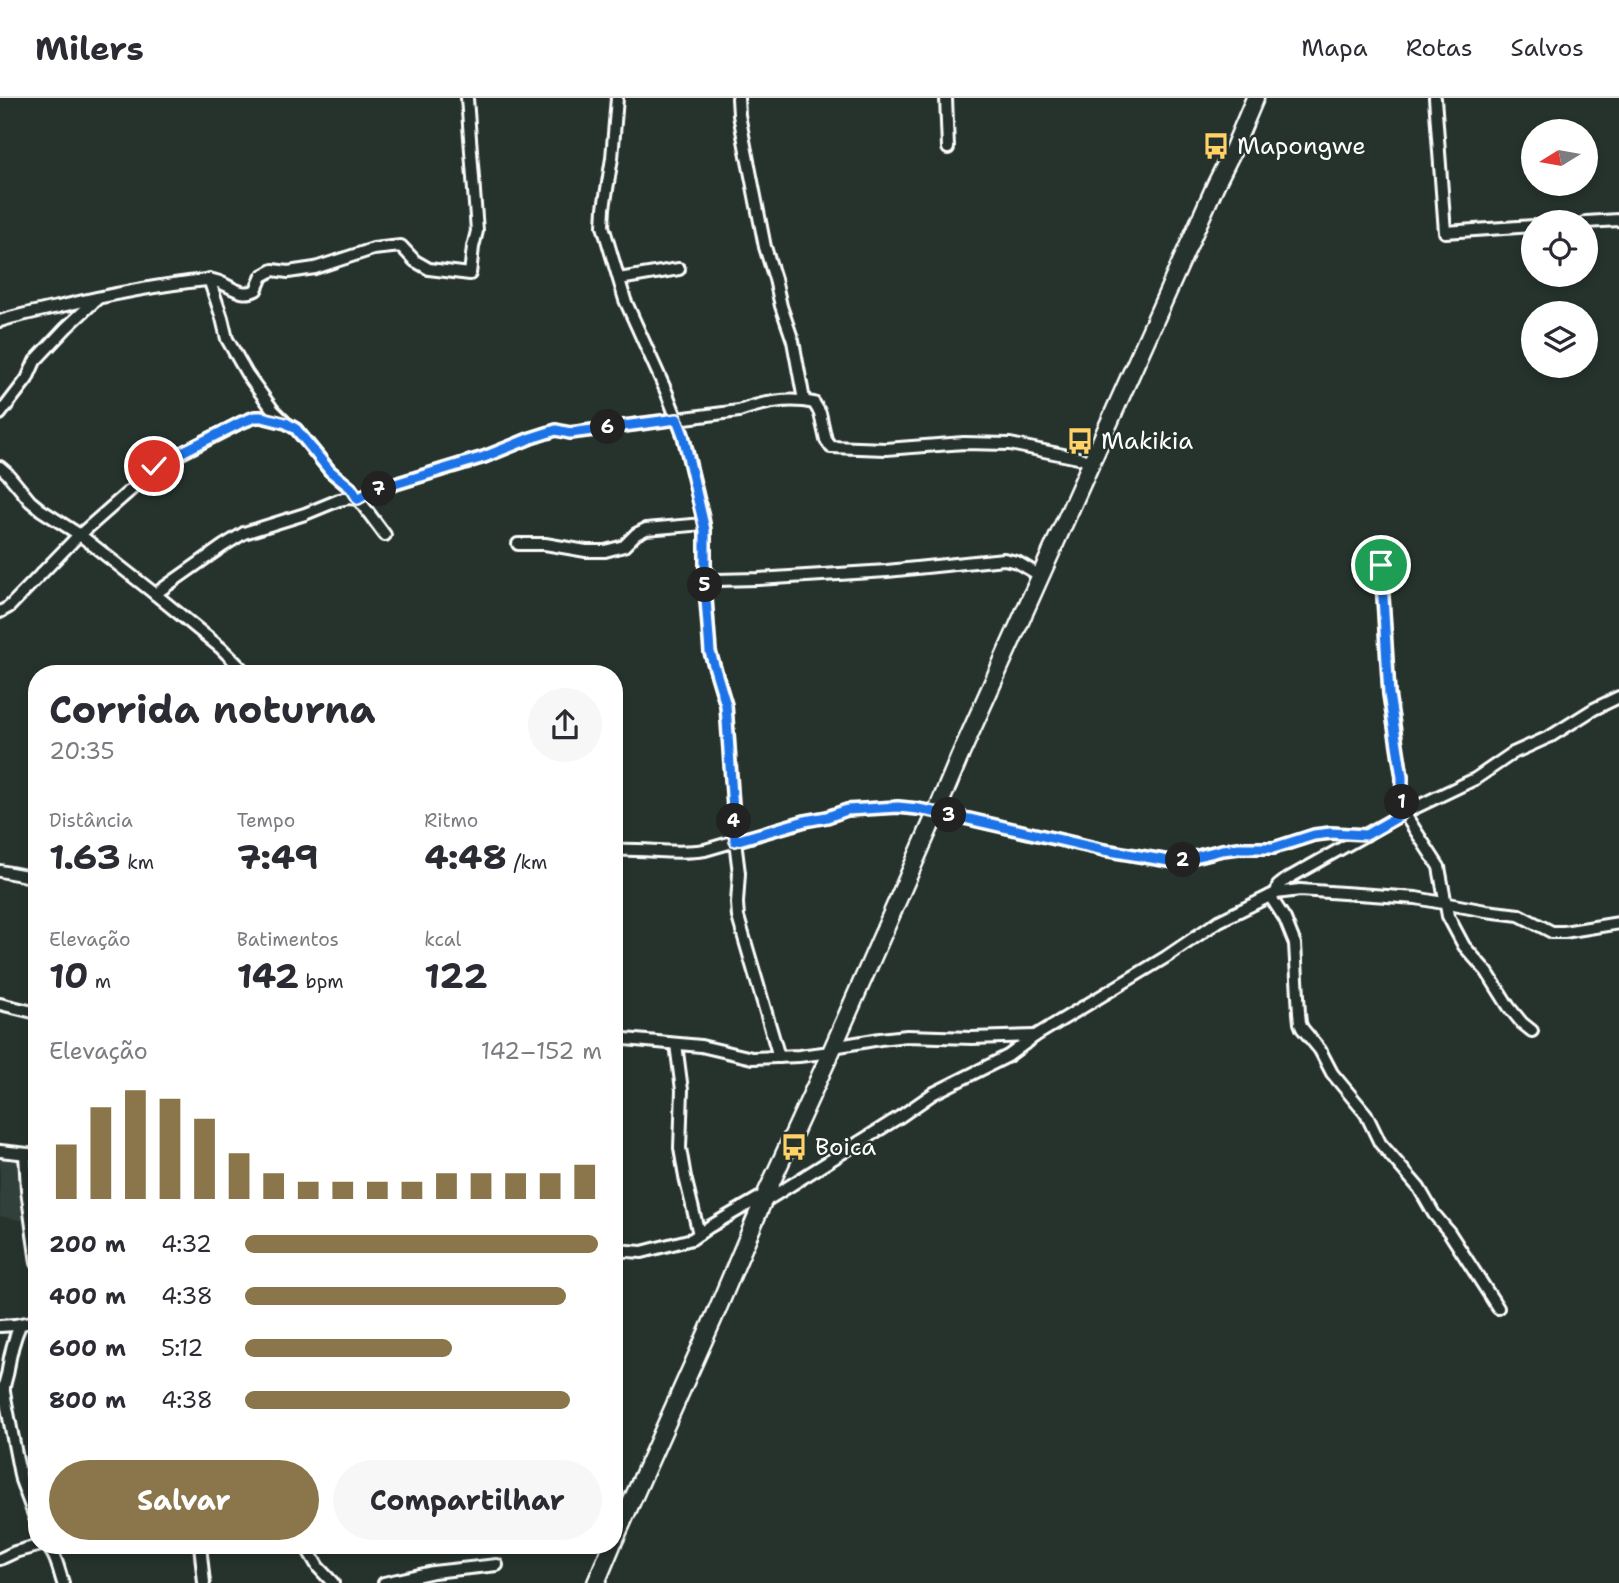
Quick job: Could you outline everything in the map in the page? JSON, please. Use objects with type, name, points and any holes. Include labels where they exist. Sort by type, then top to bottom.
[{"type":"highway","points":[[623,1521],[989,690],[1255,98]]},
{"type":"highway","points":[[596,1583],[608,1554]]},
{"type":"street","points":[[0,321],[98,298],[209,279],[221,281],[234,290],[249,293],[257,290],[262,276],[272,270],[288,272],[315,268],[373,249],[401,246],[415,261],[429,269],[470,274],[477,231],[467,98]]},
{"type":"street","points":[[617,98],[603,226],[625,300],[683,435],[704,524],[710,652],[726,705],[739,873],[738,917],[779,1057]]},
{"type":"street","points":[[738,98],[765,247],[780,306],[793,341],[804,400]]},
{"type":"street","points":[[946,98],[948,148]]},
{"type":"street","points":[[1435,98],[1445,232],[1521,227]]},
{"type":"street","points":[[1598,221],[1619,220]]},
{"type":"street","points":[[619,279],[679,269]]},
{"type":"street","points":[[209,279],[227,339],[247,374],[274,410],[296,429],[325,465],[351,488],[385,536]]},
{"type":"street","points":[[0,414],[27,379],[35,361],[98,298]]},
{"type":"street","points":[[155,594],[244,533],[339,500],[358,499],[372,491],[484,457],[556,430],[570,433],[739,411],[759,404],[804,400],[814,403],[820,413],[826,440],[831,447],[886,449],[964,443],[1010,444],[1083,459]]},
{"type":"street","points":[[0,612],[9,607],[80,535],[113,508],[154,466],[249,419],[262,417],[286,423]]},
{"type":"street","points":[[0,467],[30,501],[80,535],[155,594],[238,665]]},
{"type":"street","points":[[518,544],[545,544],[586,551],[605,551],[625,546],[636,534],[646,529],[704,524]]},
{"type":"street","points":[[705,568],[710,578],[716,580],[758,579],[887,571],[1004,559],[1017,562],[1034,572]]},
{"type":"street","points":[[1381,565],[1389,694],[1402,777],[1402,814],[1439,867],[1448,916],[1467,951],[1487,972],[1509,1007],[1532,1031]]},
{"type":"street","points":[[1273,894],[1287,879],[1402,814],[1475,779],[1513,753],[1551,736],[1581,716],[1619,697]]},
{"type":"street","points":[[623,850],[690,853],[847,810],[898,807],[1175,862],[1222,850],[1273,848],[1314,835],[1366,835]]},
{"type":"street","points":[[0,871],[28,876]]},
{"type":"street","points":[[623,1251],[642,1252],[683,1242],[699,1234],[901,1116],[934,1093],[1008,1056],[1035,1036],[1166,957],[1219,921],[1273,894],[1300,890],[1416,898],[1519,915],[1552,932],[1619,923]]},
{"type":"street","points":[[1273,894],[1295,944],[1298,1013],[1302,1028],[1320,1050],[1332,1073],[1366,1114],[1380,1143],[1419,1188],[1498,1308]]},
{"type":"street","points":[[0,1004],[28,1011]]},
{"type":"street","points":[[623,1040],[701,1046],[752,1058],[832,1050],[907,1036],[1035,1036]]},
{"type":"street","points":[[1002,1037],[1008,1056]]},
{"type":"street","points":[[676,1044],[682,1090],[680,1148],[699,1234]]},
{"type":"street","points":[[0,1151],[28,1155]]},
{"type":"street","points":[[12,1327],[3,1384],[21,1480],[28,1499]]},
{"type":"street","points":[[0,1559],[28,1549]]},
{"type":"street","points":[[53,1554],[62,1583]]},
{"type":"street","points":[[201,1554],[204,1583]]},
{"type":"street","points":[[310,1554],[318,1567],[336,1582]]},
{"type":"street","points":[[384,1583],[433,1572],[497,1565]]},
{"type":"shaded area","points":[[0,1157],[23,1160],[26,1221],[0,1216]]},
{"type":"place","name":"Mapongwe","points":[[1216,146]]},
{"type":"place","name":"Makikia","points":[[1080,441]]},
{"type":"place","name":"Boica","points":[[794,1147]]},
{"type":"route","points":[[154,466],[240,423],[262,417],[286,423],[296,429],[330,471],[351,488],[358,499],[372,491],[484,457],[556,430],[570,433],[677,419],[705,530],[705,586],[710,652],[726,705],[735,841],[847,810],[898,807],[969,819],[1136,857],[1175,862],[1222,850],[1273,848],[1314,835],[1366,835],[1401,815],[1402,799],[1402,777],[1385,650],[1381,565]]}]
